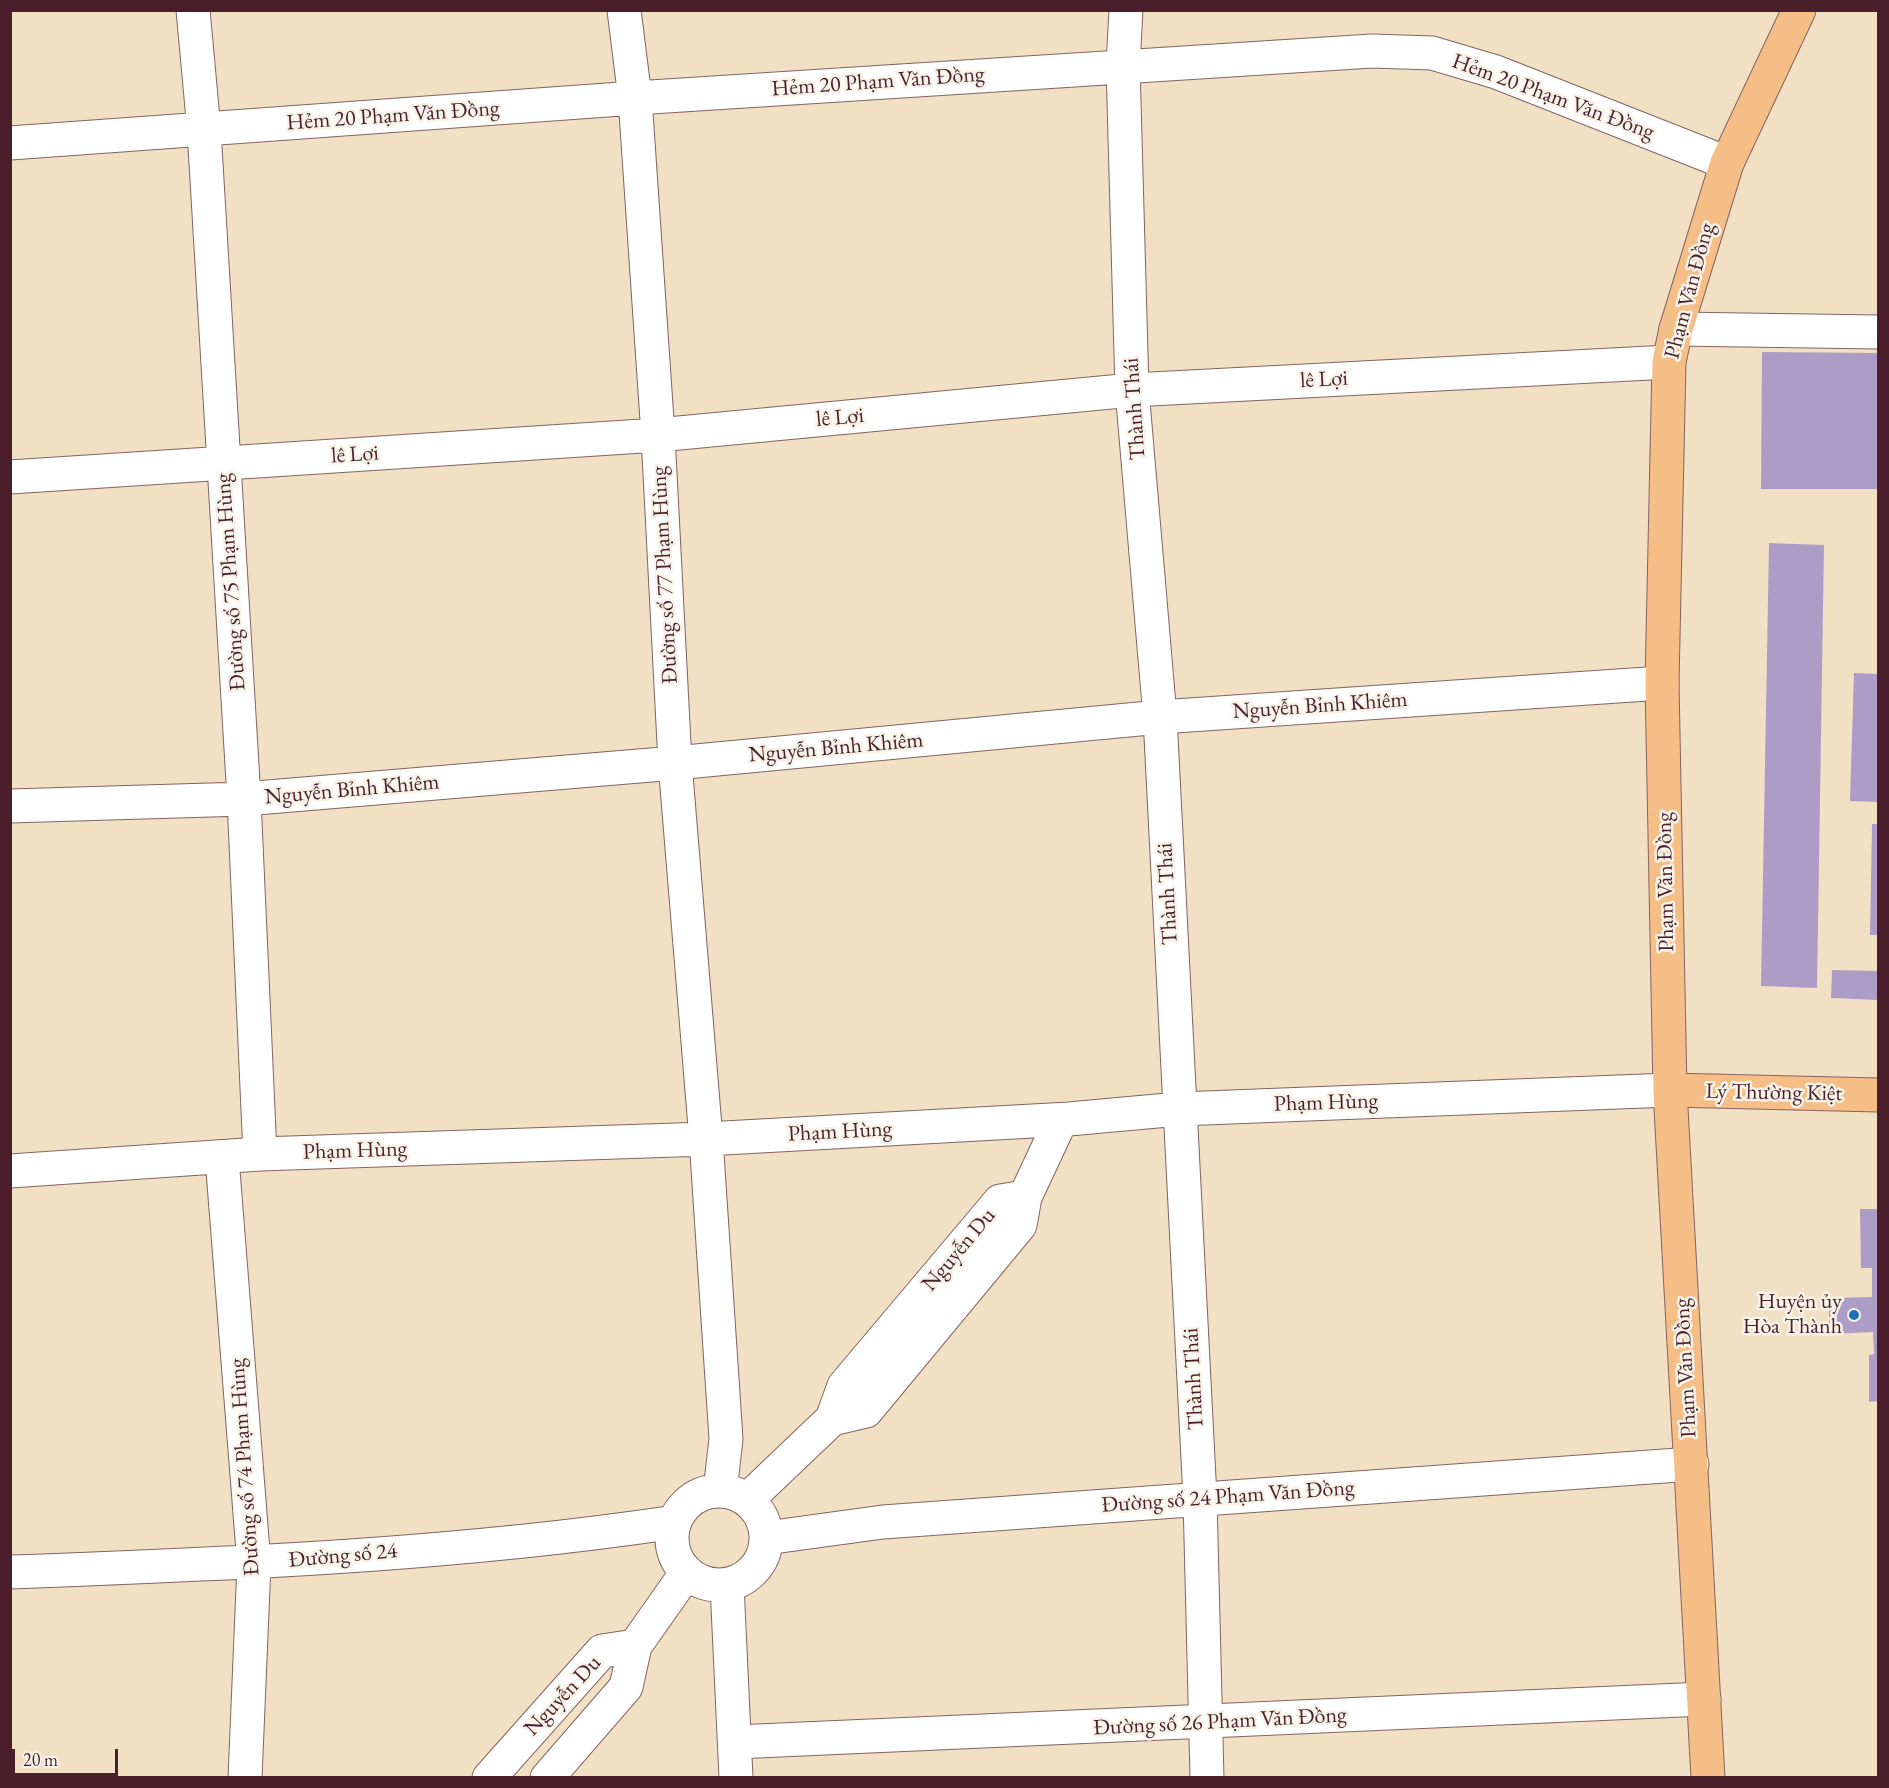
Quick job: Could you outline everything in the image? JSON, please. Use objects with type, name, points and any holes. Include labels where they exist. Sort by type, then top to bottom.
[{"type":"main road","name":"Phạm Văn Đồng","points":[[1708,1778],[1670,1090],[1662,683],[1669,362],[1676,329],[1727,163],[1799,10]]},
{"type":"main road","name":"Lý Thường Kiệt","points":[[1670,1090],[1878,1095]]},
{"type":"street","name":"Đường số 75 Phạm Hùng","points":[[193,10],[204,130],[244,799],[260,1154]]},
{"type":"street","name":"Đường số 77 Phạm Hùng","points":[[624,10],[635,98],[658,435],[675,763],[706,1139],[726,1439],[733,1495]]},
{"type":"street","name":"Thành Thái","points":[[1126,10],[1123,65],[1132,390],[1160,717],[1200,1498],[1207,1778]]},
{"type":"street","name":"Hẻm 20 Phạm Văn Đồng","points":[[10,143],[1123,65],[1372,51],[1432,53],[1496,72],[1727,163]]},
{"type":"street","points":[[1676,329],[1878,332]]},
{"type":"street","name":"lê Lợi","points":[[10,477],[658,435],[1132,390],[1669,362]]},
{"type":"street","name":"Nguyễn Bỉnh Khiêm","points":[[10,806],[244,799],[675,763],[1160,717],[1662,683]]},
{"type":"street","name":"Phạm Hùng","points":[[10,1171],[260,1154],[706,1139],[1061,1120],[1179,1109],[1670,1090]]},
{"type":"street","name":"Nguyễn Du","points":[[733,1495],[832,1419],[844,1386],[1000,1201],[1025,1197],[1061,1120]]},
{"type":"street","name":"Đường số 74 Phạm Hùng","points":[[222,1158],[254,1564],[245,1778]]},
{"type":"street","name":"Đường số 24 Phạm Văn Đồng","points":[[766,1538],[883,1522],[1692,1464]]},
{"type":"street","points":[[701,1494],[733,1495],[759,1513],[766,1538],[763,1554],[755,1568],[743,1579],[727,1585],[702,1582],[687,1572],[676,1558],[672,1540],[675,1522],[685,1506],[701,1494]]},
{"type":"street","name":"Đường số 24","points":[[10,1572],[254,1564],[603,1533],[675,1522]]},
{"type":"street","points":[[635,1646],[687,1572]]},
{"type":"street","points":[[727,1585],[736,1778]]},
{"type":"street","name":"Nguyễn Du","points":[[489,1778],[602,1651],[635,1646],[626,1687],[547,1778]]},
{"type":"street","name":"Đường số 26 Phạm Văn Đồng","points":[[735,1742],[1204,1723],[1704,1699]]},
{"type":"building","points":[[1762,352],[1878,353],[1878,489],[1761,489]]},
{"type":"building","points":[[1769,543],[1824,545],[1817,988],[1761,986]]},
{"type":"building","points":[[1854,673],[1878,674],[1878,802],[1850,801]]},
{"type":"building","points":[[1872,824],[1878,824],[1878,935],[1870,935]]},
{"type":"building","points":[[1832,970],[1878,971],[1878,1000],[1831,998]]},
{"type":"building","name":"Huyện ủy Hòa Thành","points":[[1860,1209],[1878,1209],[1878,1401],[1869,1402],[1869,1355],[1874,1354],[1873,1332],[1829,1334],[1829,1298],[1872,1297],[1872,1268],[1861,1268]]},
{"type":"place","name":"Huyện ủy Hòa Thành","points":[[1854,1315]]}]
